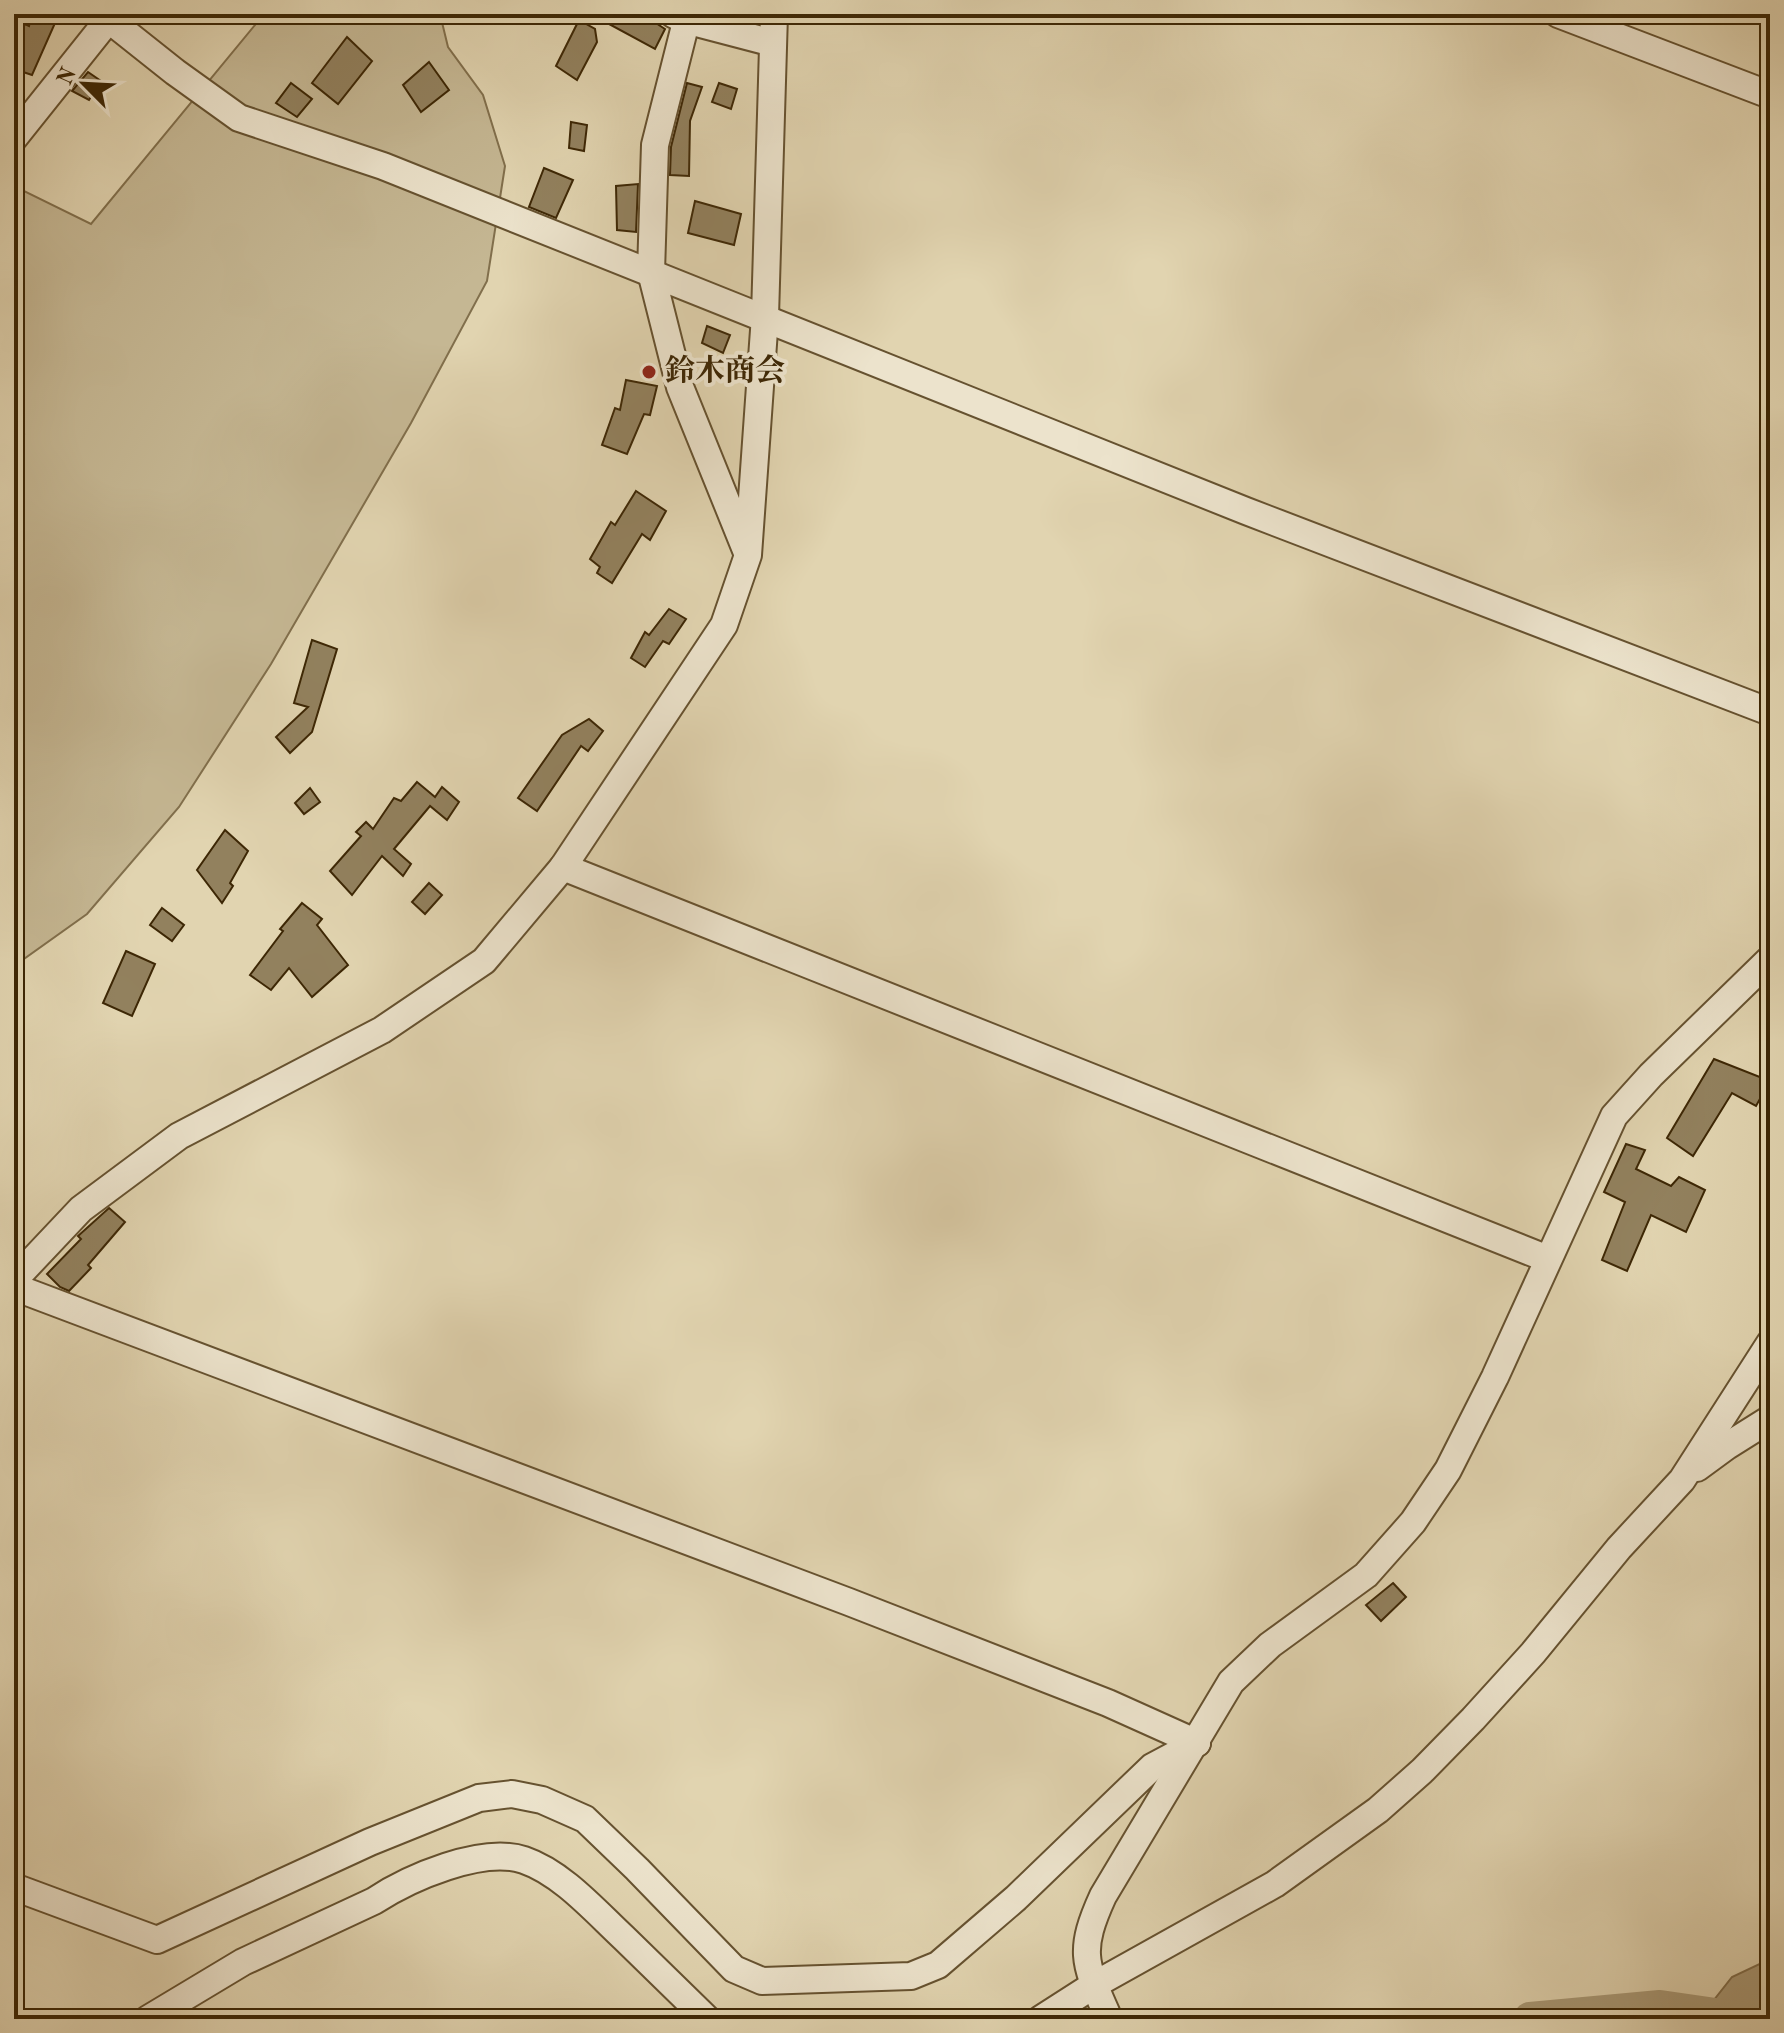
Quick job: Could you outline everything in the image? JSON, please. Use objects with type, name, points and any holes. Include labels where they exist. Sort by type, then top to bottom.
[{"type":"street","points":[[14,1280],[81,1209],[179,1136],[382,1030],[484,961],[563,867],[724,625],[748,555],[765,316],[774,14]]},
{"type":"street","points":[[1558,14],[1770,95]]},
{"type":"street","points":[[748,555],[680,387],[651,272],[655,145],[682,16],[773,43]]},
{"type":"street","points":[[14,138],[105,17],[239,118],[383,166],[765,316],[1246,511],[1770,712]]},
{"type":"street","points":[[563,867],[1548,1259]]},
{"type":"street","points":[[1109,2019],[1087,1966],[1085,1948],[1089,1926],[1103,1896],[1231,1682],[1270,1645],[1366,1575],[1413,1522],[1448,1470],[1495,1377],[1614,1116],[1651,1075],[1770,959]]},
{"type":"street","points":[[14,1287],[863,1608],[1108,1703],[1197,1743]]},
{"type":"street","points":[[1041,2019],[1094,1985],[1275,1884],[1378,1810],[1473,1719],[1533,1653],[1619,1548],[1682,1480],[1770,1343]]},
{"type":"street","points":[[1682,1480],[1770,1419]]},
{"type":"street","points":[[14,1887],[157,1940],[384,1837],[479,1798],[512,1794],[542,1800],[585,1819],[734,1969],[762,1981],[911,1976],[938,1965],[1016,1898],[1152,1767],[1197,1743]]},
{"type":"street","points":[[148,2019],[243,1962],[388,1892],[453,1864],[488,1857],[524,1860],[549,1873],[591,1906],[707,2019]]},
{"type":"shaded area","points":[[264,14],[440,14],[448,47],[483,95],[505,166],[487,281],[411,423],[271,664],[179,807],[87,914],[14,966],[14,447],[24,434],[14,423],[14,186],[91,224]]},
{"type":"shaded area","points":[[1770,1959],[1770,2019],[1699,2019],[1732,1977]]},
{"type":"building","points":[[15,14],[59,14],[32,75],[14,69],[14,52],[25,24],[29,26],[30,22],[15,17]]},
{"type":"building","points":[[613,14],[642,14],[665,29],[655,49],[609,24]]},
{"type":"building","points":[[579,20],[595,29],[597,42],[577,80],[556,66]]},
{"type":"building","points":[[347,37],[372,61],[338,104],[312,83]]},
{"type":"building","points":[[429,62],[449,90],[421,112],[403,85]]},
{"type":"building","points":[[88,72],[101,81],[89,100],[72,91]]},
{"type":"building","points":[[291,83],[312,99],[297,117],[276,103]]},
{"type":"building","points":[[687,83],[702,87],[690,121],[689,176],[670,175],[671,147]]},
{"type":"building","points":[[719,83],[737,89],[731,109],[712,102]]},
{"type":"building","points":[[571,122],[587,125],[584,151],[569,148]]},
{"type":"building","points":[[544,168],[573,180],[556,218],[529,207]]},
{"type":"building","points":[[638,184],[636,232],[617,230],[616,186]]},
{"type":"building","points":[[695,201],[741,214],[734,245],[688,233]]},
{"type":"building","points":[[707,326],[730,335],[723,353],[702,343]]},
{"type":"building","points":[[626,380],[657,386],[650,415],[644,414],[627,454],[602,445],[615,408],[620,410]]},
{"type":"building","points":[[636,491],[666,511],[650,540],[642,534],[612,583],[597,573],[600,567],[590,559],[611,522],[615,525]]},
{"type":"building","points":[[669,609],[686,619],[669,644],[663,641],[645,667],[631,658],[645,632],[649,635]]},
{"type":"building","points":[[312,640],[337,649],[312,732],[290,753],[276,737],[308,707],[294,703]]},
{"type":"building","points":[[589,719],[603,731],[588,751],[581,746],[537,811],[518,798],[562,735]]},
{"type":"building","points":[[417,782],[435,797],[442,787],[459,802],[447,820],[430,806],[394,849],[411,864],[403,876],[382,856],[352,895],[330,871],[361,836],[356,832],[366,822],[373,829],[394,798],[401,801]]},
{"type":"building","points":[[310,788],[320,802],[304,814],[295,803]]},
{"type":"building","points":[[225,830],[248,851],[222,903],[197,870]]},
{"type":"building","points":[[429,883],[442,895],[425,914],[412,902]]},
{"type":"building","points":[[302,903],[322,919],[317,925],[348,965],[312,997],[289,968],[271,990],[250,975],[283,931],[280,929]]},
{"type":"building","points":[[162,908],[184,925],[172,941],[150,925]]},
{"type":"building","points":[[126,951],[155,964],[132,1016],[103,1003]]},
{"type":"building","points":[[1714,1059],[1770,1081],[1756,1106],[1732,1093],[1693,1156],[1667,1138]]},
{"type":"building","points":[[1626,1144],[1645,1150],[1636,1169],[1671,1186],[1679,1177],[1705,1190],[1686,1232],[1651,1215],[1627,1271],[1602,1260],[1625,1202],[1604,1192]]},
{"type":"building","points":[[109,1208],[125,1222],[88,1265],[91,1268],[69,1291],[60,1287],[47,1274],[81,1239],[78,1236]]},
{"type":"building","points":[[1393,1583],[1406,1597],[1381,1621],[1366,1605]]},
{"type":"waterway","points":[[1530,2019],[1660,2007],[1743,2019]]},
{"type":"place","name":"鈴木商会","points":[[649,372]]}]
